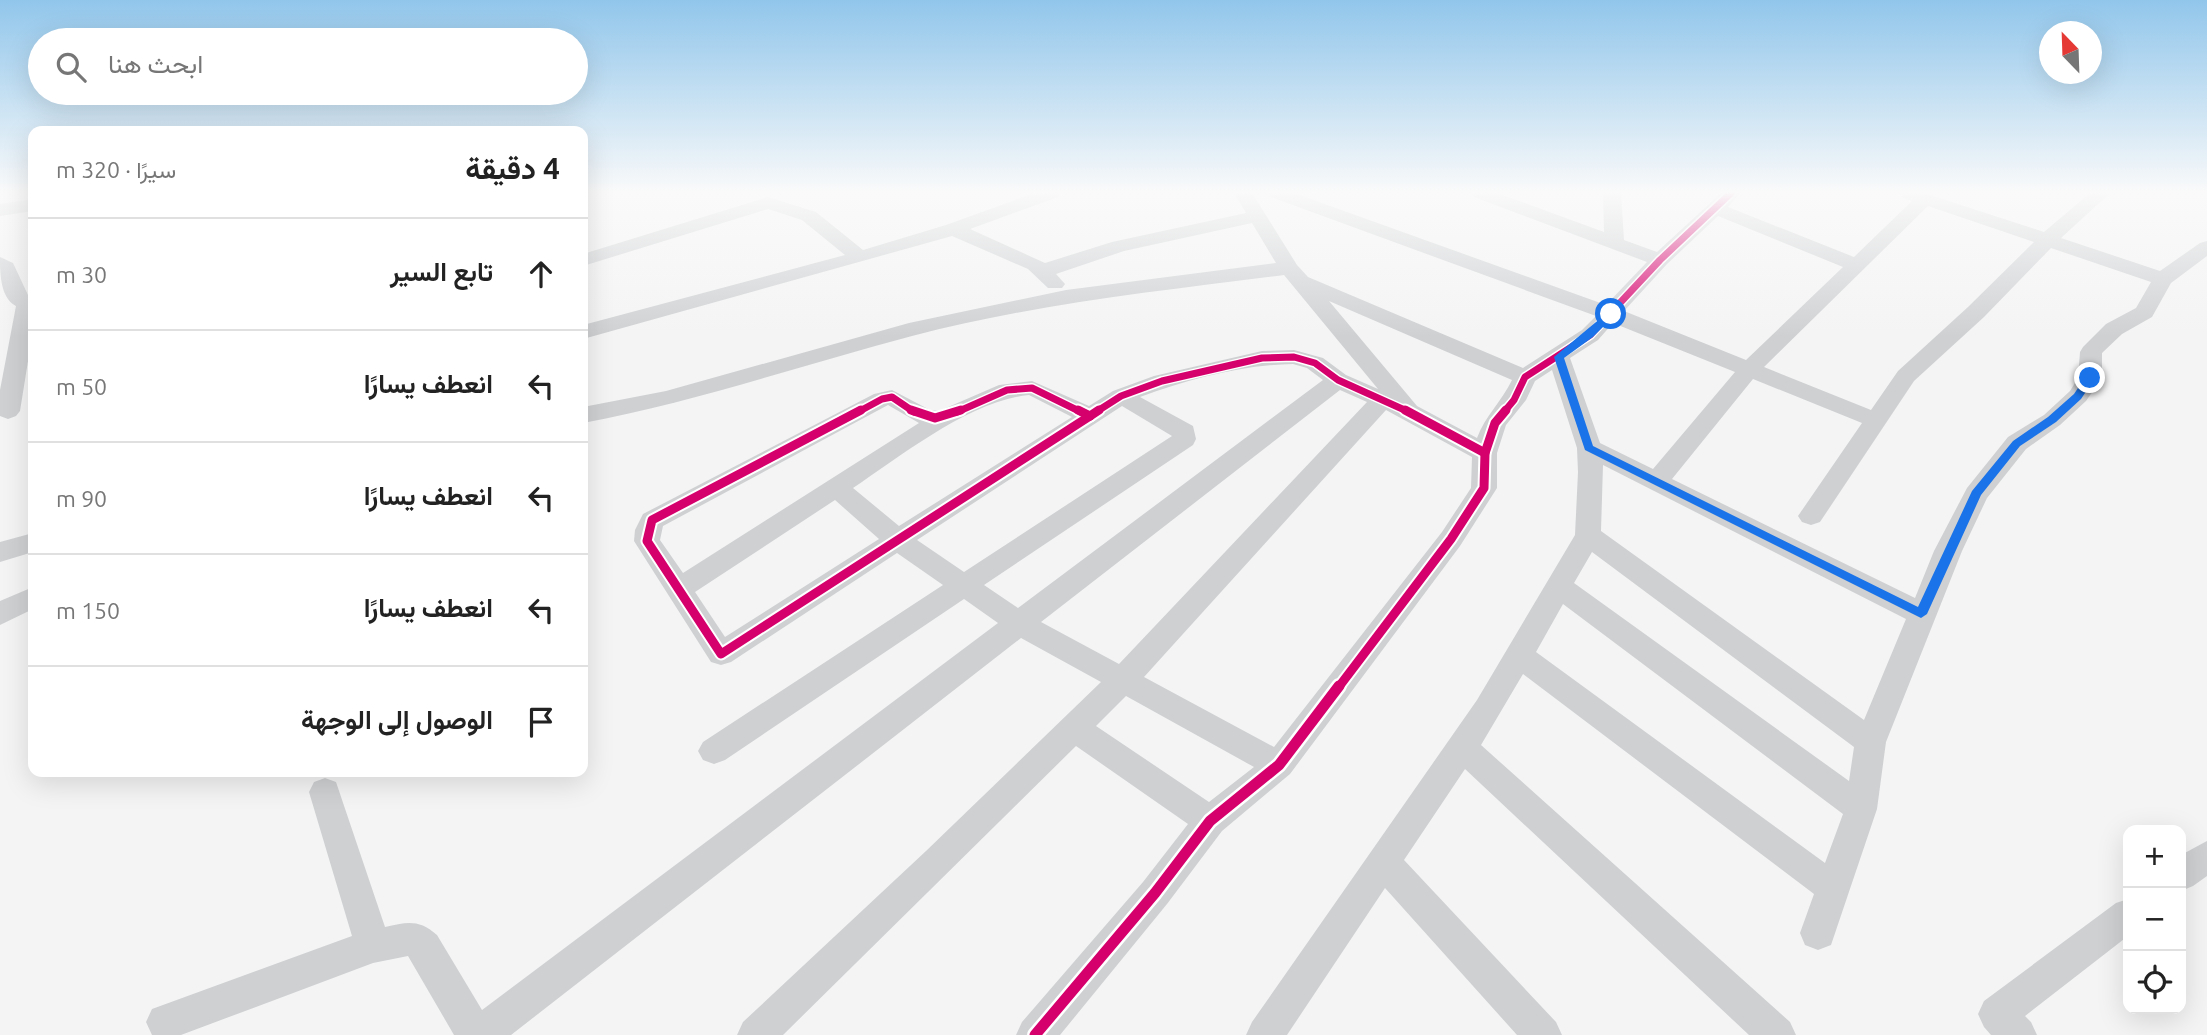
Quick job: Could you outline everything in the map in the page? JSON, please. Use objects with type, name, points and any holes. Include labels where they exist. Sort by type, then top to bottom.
[{"type":"street","points":[[588,258],[637,241]]},
{"type":"street","points":[[840,241],[860,257]]},
{"type":"street","points":[[588,331],[912,241]]},
{"type":"street","points":[[981,241],[1035,265],[1066,296]]},
{"type":"street","points":[[1043,271],[1141,241]]},
{"type":"street","points":[[1274,241],[1295,274],[1396,406]]},
{"type":"street","points":[[1413,241],[1611,314],[1878,421]]},
{"type":"street","points":[[1626,241],[1660,260]]},
{"type":"street","points":[[1035,1035],[1155,893],[1210,821],[1279,765],[1451,540],[1485,488],[1485,453],[1495,423],[1514,400],[1525,377],[1590,335],[1679,241]]},
{"type":"street","points":[[1797,241],[1854,264]]},
{"type":"street","points":[[1656,482],[1750,368],[1874,241]]},
{"type":"street","points":[[1811,516],[1906,376],[1976,313],[2046,241]]},
{"type":"street","points":[[2051,241],[2163,279]]},
{"type":"street","points":[[1818,933],[1861,809],[1870,742],[1921,614],[1976,494],[2017,443],[2052,420],[2078,396],[2090,378],[2091,352],[2114,329],[2144,312],[2163,279],[2207,247]]},
{"type":"street","points":[[0,263],[6,267],[19,300],[28,302]]},
{"type":"street","points":[[588,414],[668,398],[909,330],[1066,296],[1295,274],[1525,377]]},
{"type":"street","points":[[4,413],[28,311]]},
{"type":"street","points":[[943,418],[932,420],[920,416],[892,397],[881,399],[652,520],[647,541],[722,654],[1121,396],[1162,381],[1262,358],[1294,357],[1315,363],[1338,380],[1396,406],[1485,453]]},
{"type":"street","points":[[1270,1032],[1488,709],[1588,534],[1591,472],[1589,448],[1559,357]]},
{"type":"street","points":[[480,1035],[1338,380]]},
{"type":"street","points":[[678,589],[943,418],[1007,390],[1032,388],[1090,416]]},
{"type":"street","points":[[714,751],[1186,436],[1184,432],[1121,396]]},
{"type":"street","points":[[4,413],[28,406]]},
{"type":"street","points":[[756,1035],[938,862],[1396,406]]},
{"type":"street","points":[[1589,448],[1921,614]]},
{"type":"street","points":[[836,487],[899,541],[1020,624],[1279,765]]},
{"type":"street","points":[[1588,534],[1870,742]]},
{"type":"street","points":[[0,552],[28,544]]},
{"type":"street","points":[[1559,586],[1861,809]]},
{"type":"street","points":[[0,614],[28,600]]},
{"type":"street","points":[[1519,655],[1834,889]]},
{"type":"street","points":[[1074,728],[1210,821]]},
{"type":"street","points":[[1462,747],[1777,1035]]},
{"type":"street","points":[[325,792],[373,946]]},
{"type":"street","points":[[2186,871],[2207,856]]},
{"type":"street","points":[[1383,862],[1543,1035]]},
{"type":"street","points":[[2002,1028],[2123,919]]},
{"type":"street","points":[[165,1022],[373,946],[414,938],[424,947],[475,1035]]},
{"type":"cycle path","points":[[1035,1035],[1155,893],[1210,821],[1279,765],[1451,539],[1484,488],[1485,453],[1490,436],[1495,423],[1514,400],[1525,377],[1590,335],[1680,241]]},
{"type":"cycle path","points":[[1090,416],[1032,388],[1007,390],[943,418],[922,416],[892,397],[882,399],[652,520],[647,541],[721,654],[1121,396],[1162,381],[1262,358],[1294,357],[1315,363],[1338,380],[1409,412],[1485,453]]},
{"type":"route","points":[[1611,314],[1590,335],[1559,357],[1589,448],[1921,614],[1976,494],[2017,443],[2052,420],[2078,396],[2090,378]]}]
